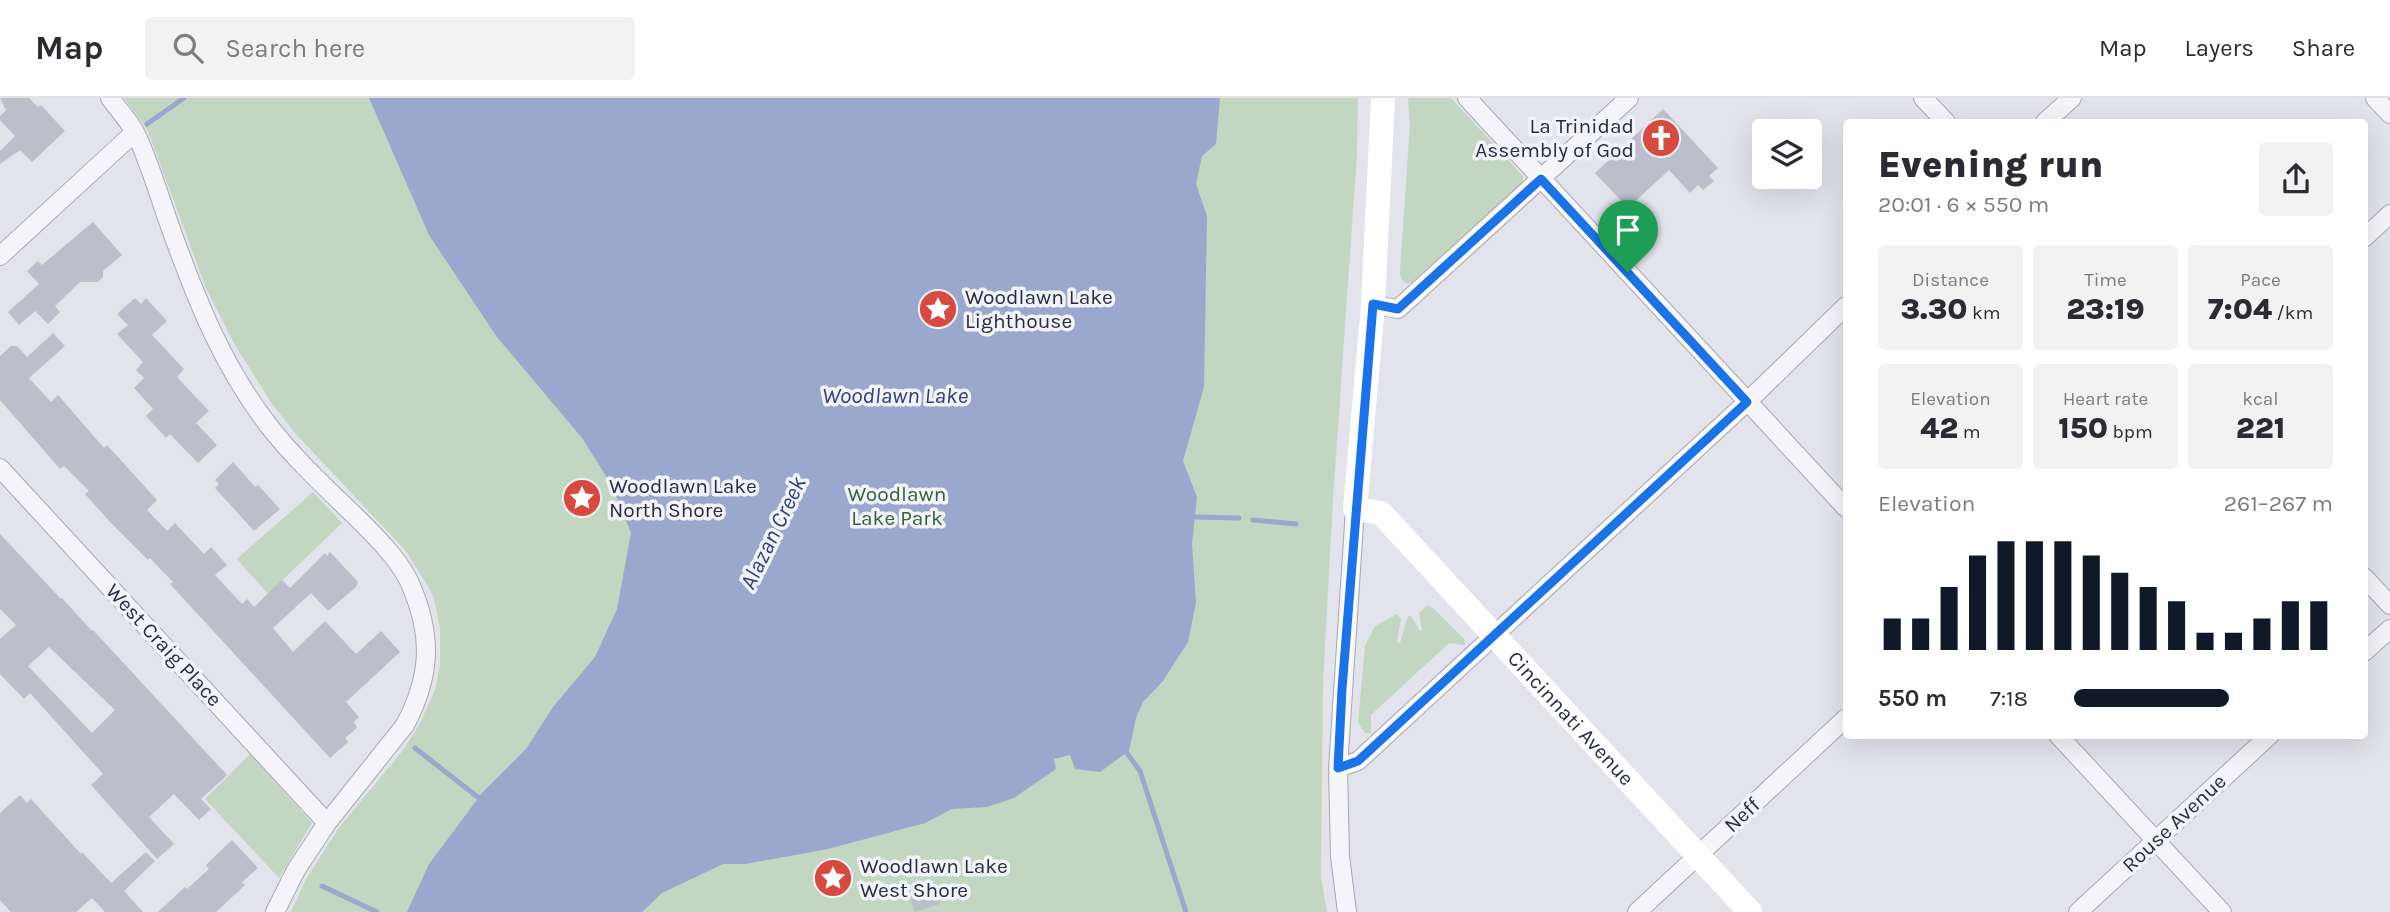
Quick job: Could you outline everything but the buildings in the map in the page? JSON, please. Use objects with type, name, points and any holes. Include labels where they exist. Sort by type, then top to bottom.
[{"type":"street","points":[[110,98],[135,132],[194,292],[212,335],[233,373],[268,425],[385,547],[411,584],[427,648],[423,686],[405,725],[327,823],[296,870],[275,912]]},
{"type":"street","points":[[1347,912],[1340,856],[1338,768],[1355,509],[1373,304],[1383,98]]},
{"type":"street","points":[[1467,98],[1843,505]]},
{"type":"street","points":[[1373,304],[1398,309],[1629,98]]},
{"type":"street","points":[[1923,98],[1942,119]]},
{"type":"street","points":[[2049,119],[2072,98]]},
{"type":"street","points":[[2375,98],[2390,114]]},
{"type":"street","points":[[0,256],[135,132]]},
{"type":"street","points":[[2368,234],[2390,214]]},
{"type":"street","points":[[1338,768],[1358,761],[1747,402],[1843,309]]},
{"type":"street","name":"West Craig Place","points":[[0,468],[327,823]]},
{"type":"street","name":"Cincinnati Avenue","points":[[1355,509],[1381,513],[1750,912]]},
{"type":"street","points":[[2368,581],[2390,605]]},
{"type":"street","points":[[2368,648],[2390,629]]},
{"type":"street","name":"Neff","points":[[1637,912],[1843,721]]},
{"type":"street","points":[[2062,739],[2222,912]]},
{"type":"street","name":"Rouse Avenue","points":[[2078,912],[2266,739]]},
{"type":"green space","name":"Woodlawn Lake","points":[[124,98],[1358,98],[1357,153],[1323,683],[1321,877],[1327,912],[291,912],[306,879],[338,829],[404,749],[420,723],[435,690],[440,665],[440,628],[433,595],[406,551],[295,433],[272,404],[235,345],[206,288],[148,131]]},
{"type":"green space","points":[[1408,98],[1451,98],[1523,176],[1517,189],[1418,281],[1411,283],[1403,281],[1400,275],[1410,124]]},
{"type":"green space","points":[[313,492],[342,523],[268,594],[237,559]]},
{"type":"green space","points":[[1427,605],[1464,639],[1465,645],[1449,643],[1371,715],[1371,733],[1365,733],[1358,723],[1365,646],[1375,626],[1397,614],[1401,619],[1397,642],[1400,643],[1408,616],[1411,616],[1422,631],[1419,613]]},
{"type":"green space","points":[[250,754],[312,823],[279,878],[205,799]]},
{"type":"water","name":"Woodlawn Lake","points":[[369,98],[1220,98],[1216,144],[1202,156],[1196,184],[1207,216],[1204,387],[1183,461],[1197,497],[1192,544],[1196,603],[1188,642],[1163,681],[1143,702],[1136,718],[1129,751],[1100,772],[1075,769],[1070,755],[1054,759],[1056,769],[1014,798],[987,807],[952,809],[925,823],[828,849],[745,864],[723,864],[662,893],[642,912],[407,912],[429,864],[482,793],[526,749],[553,707],[595,657],[617,609],[631,533],[611,484],[582,438],[497,337],[429,235]]},
{"type":"waterway","points":[[147,124],[184,98]]},
{"type":"waterway","points":[[1195,517],[1239,518]]},
{"type":"waterway","points":[[1253,520],[1296,524]]},
{"type":"waterway","points":[[415,748],[484,802]]},
{"type":"waterway","points":[[1124,749],[1140,771],[1186,912]]},
{"type":"waterway","points":[[322,886],[377,912]]},
{"type":"place","name":"La Trinidad Assembly of God","points":[[1661,138]]},
{"type":"place","name":"Woodlawn Lake Lighthouse","points":[[938,309]]},
{"type":"place","name":"Woodlawn Lake North Shore","points":[[582,498]]},
{"type":"place","name":"Woodlawn Lake West Shore","points":[[833,878]]},
{"type":"route","points":[[1541,179],[1628,272],[1747,402],[1358,761],[1338,768],[1355,509],[1373,304],[1398,309],[1541,179]]},
{"type":"park label","name":"Woodlawn Lake Park","points":[[897,506]]},
{"type":"water label","name":"Alazan Creek","points":[[773,533]]}]
